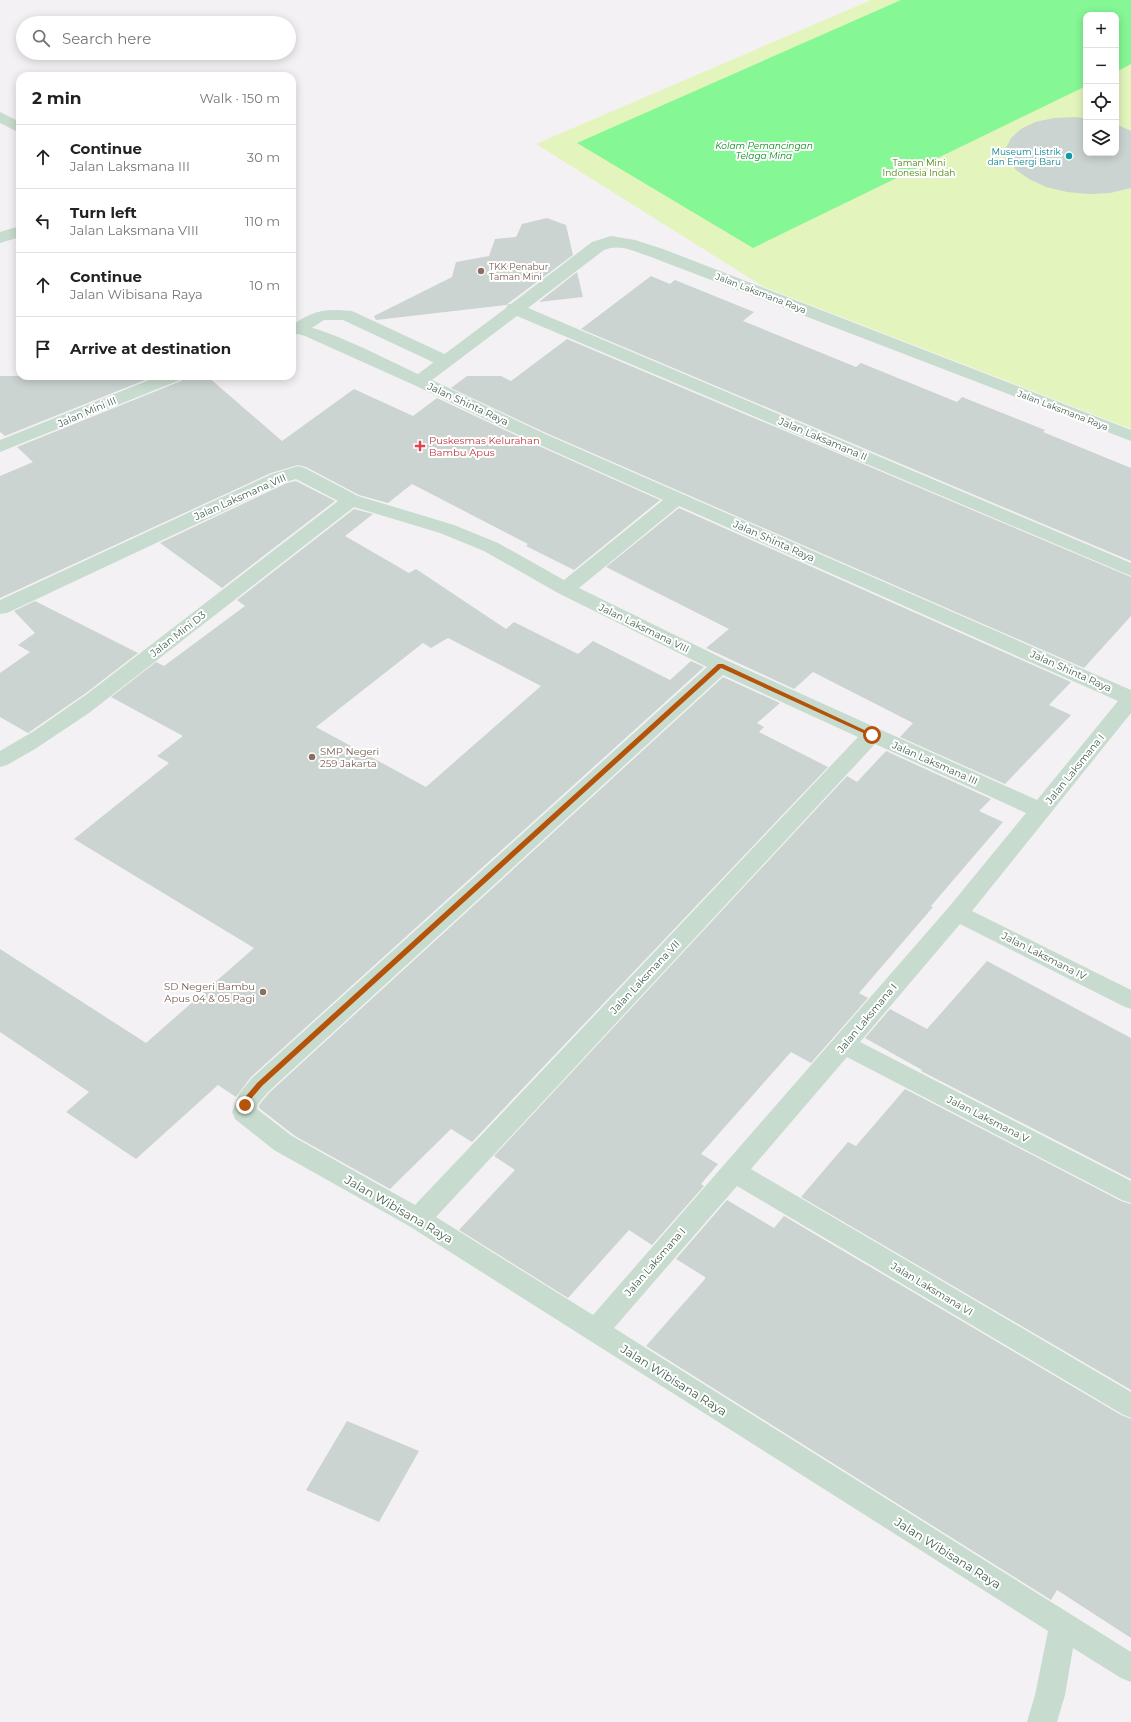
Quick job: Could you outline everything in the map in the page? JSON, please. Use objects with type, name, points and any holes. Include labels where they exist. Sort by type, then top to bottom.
[{"type":"street","points":[[0,118],[16,126]]},
{"type":"street","points":[[0,238],[16,232]]},
{"type":"street","name":"Jalan Laksmana Raya","points":[[420,381],[514,308],[598,246],[612,241],[629,244],[665,256],[1131,436]]},
{"type":"street","name":"Jalan Laksamana II","points":[[514,308],[1131,570]]},
{"type":"street","points":[[296,328],[314,317],[328,314],[346,315],[445,361]]},
{"type":"street","points":[[296,329],[310,332],[420,381]]},
{"type":"street","name":"Jalan Mini III","points":[[0,447],[164,380]]},
{"type":"street","name":"Jalan Shinta Raya","points":[[420,381],[537,436],[1131,698]]},
{"type":"street","name":"Jalan Laksmana VIII","points":[[0,608],[279,478],[298,472],[351,500],[447,529],[491,547],[565,589],[721,666]]},
{"type":"street","points":[[565,589],[677,498]]},
{"type":"street","name":"Jalan Mini D3","points":[[0,760],[23,748],[90,702],[351,500]]},
{"type":"street","name":"Jalan Laksmana III","points":[[721,666],[1041,811]]},
{"type":"street","name":"Jalan Wibisana Raya","points":[[721,666],[260,1084],[248,1098],[244,1112],[253,1121],[283,1143],[418,1219],[1131,1668]]},
{"type":"street","name":"Jalan Laksmana I","points":[[596,1330],[957,913],[1131,698]]},
{"type":"street","name":"Jalan Laksmana VII","points":[[418,1219],[872,735]]},
{"type":"street","name":"Jalan Laksmana IV","points":[[957,913],[1131,1000]]},
{"type":"street","name":"Jalan Laksmana V","points":[[844,1045],[1131,1192]]},
{"type":"street","name":"Jalan Laksmana VI","points":[[733,1171],[1131,1406]]},
{"type":"street","points":[[1042,1722],[1050,1695],[1063,1626]]},
{"type":"green space","name":"Taman Mini Indonesia Indah","points":[[871,0],[1131,0],[1131,429],[764,287],[536,144]]},
{"type":"water","name":"Kolam Pemancingan Telaga Mina","points":[[901,0],[1131,0],[1131,64],[1119,70],[1119,12],[1083,12],[1083,87],[753,248],[577,143]]},
{"type":"building","name":"Museum Listrik dan Energi Baru","points":[[1054,118],[1083,118],[1083,156],[1119,156],[1119,125],[1131,131],[1131,188],[1110,193],[1089,194],[1067,192],[1046,187],[1029,179],[1016,170],[1008,159],[1006,148],[1011,138],[1021,129],[1035,122]]},
{"type":"building","name":"TKK Penabur Taman Mini","points":[[547,218],[566,225],[573,255],[506,305],[376,320],[374,316],[452,277],[456,262],[489,256],[495,239],[516,237],[522,224]]},
{"type":"building","points":[[577,272],[583,297],[539,302]]},
{"type":"building","points":[[651,276],[670,284],[675,280],[754,312],[743,321],[856,367],[861,363],[957,402],[962,397],[1045,430],[1043,432],[1131,468],[1131,561],[581,329]]},
{"type":"building","points":[[567,339],[1131,577],[1131,616],[1084,668],[544,432],[451,388],[467,376],[501,376],[511,381]]},
{"type":"building","points":[[0,376],[16,376],[16,380],[145,380],[5,436],[0,432]]},
{"type":"building","points":[[212,380],[282,441],[354,389],[413,416],[437,398],[530,442],[660,500],[574,570],[526,546],[528,544],[412,484],[388,503],[359,495],[306,467],[298,465],[271,473],[0,598],[0,476],[33,462],[17,447],[181,381]]},
{"type":"building","points":[[296,481],[335,501],[222,588],[160,543],[287,483]]},
{"type":"building","points":[[679,508],[1071,682],[1049,705],[1071,715],[1005,784],[900,737],[913,723],[813,672],[794,689],[706,648],[729,629],[606,567]]},
{"type":"building","points":[[354,509],[373,514],[345,536],[409,573],[416,569],[506,629],[514,622],[578,654],[593,641],[670,680],[691,661],[704,667],[251,1077],[236,1097],[218,1085],[136,1159],[66,1112],[89,1092],[0,1032],[0,949],[146,1043],[254,948],[74,839],[169,763],[157,756],[183,736],[111,697],[156,662],[164,666],[245,606],[237,600]],"holes":[[[448,638],[541,686],[426,787],[316,727],[423,643],[431,648]]]},
{"type":"building","points":[[35,601],[138,653],[86,693],[28,733],[0,717],[0,673],[30,652],[18,645],[35,633],[14,611]]},
{"type":"building","points":[[723,677],[780,703],[757,723],[764,727],[759,732],[828,767],[472,1142],[451,1129],[390,1189],[295,1136],[259,1108],[259,1105],[269,1093]]},
{"type":"building","points":[[886,751],[991,799],[979,811],[1003,822],[931,906],[933,907],[859,993],[868,998],[811,1063],[791,1052],[701,1154],[718,1164],[701,1184],[704,1186],[652,1245],[629,1230],[568,1298],[459,1230],[515,1170],[494,1156],[847,776],[857,782]]},
{"type":"building","points":[[987,961],[1131,1038],[1131,1179],[921,1071],[922,1070],[865,1038],[890,1009],[927,1029]]},
{"type":"building","points":[[905,1089],[1121,1201],[1131,1204],[1131,1390],[801,1197],[848,1142],[856,1146]]},
{"type":"building","points":[[727,1200],[774,1228],[784,1216],[1121,1415],[1131,1419],[1131,1638],[1057,1590],[1051,1600],[646,1346],[705,1279],[705,1277],[676,1259]]},
{"type":"building","points":[[347,1421],[419,1451],[379,1522],[306,1490]]},
{"type":"place","name":"Museum Listrik dan Energi Baru","points":[[1069,156]]},
{"type":"place","name":"TKK Penabur Taman Mini","points":[[481,271]]},
{"type":"place","name":"Puskesmas Kelurahan Bambu Apus","points":[[420,446]]},
{"type":"place","name":"SMP Negeri 259 Jakarta","points":[[312,757]]},
{"type":"place","name":"SD Negeri Bambu Apus 04 & 05 Pagi","points":[[263,992]]},
{"type":"route","points":[[245,1105],[248,1098],[260,1084],[721,666],[872,735]]}]
